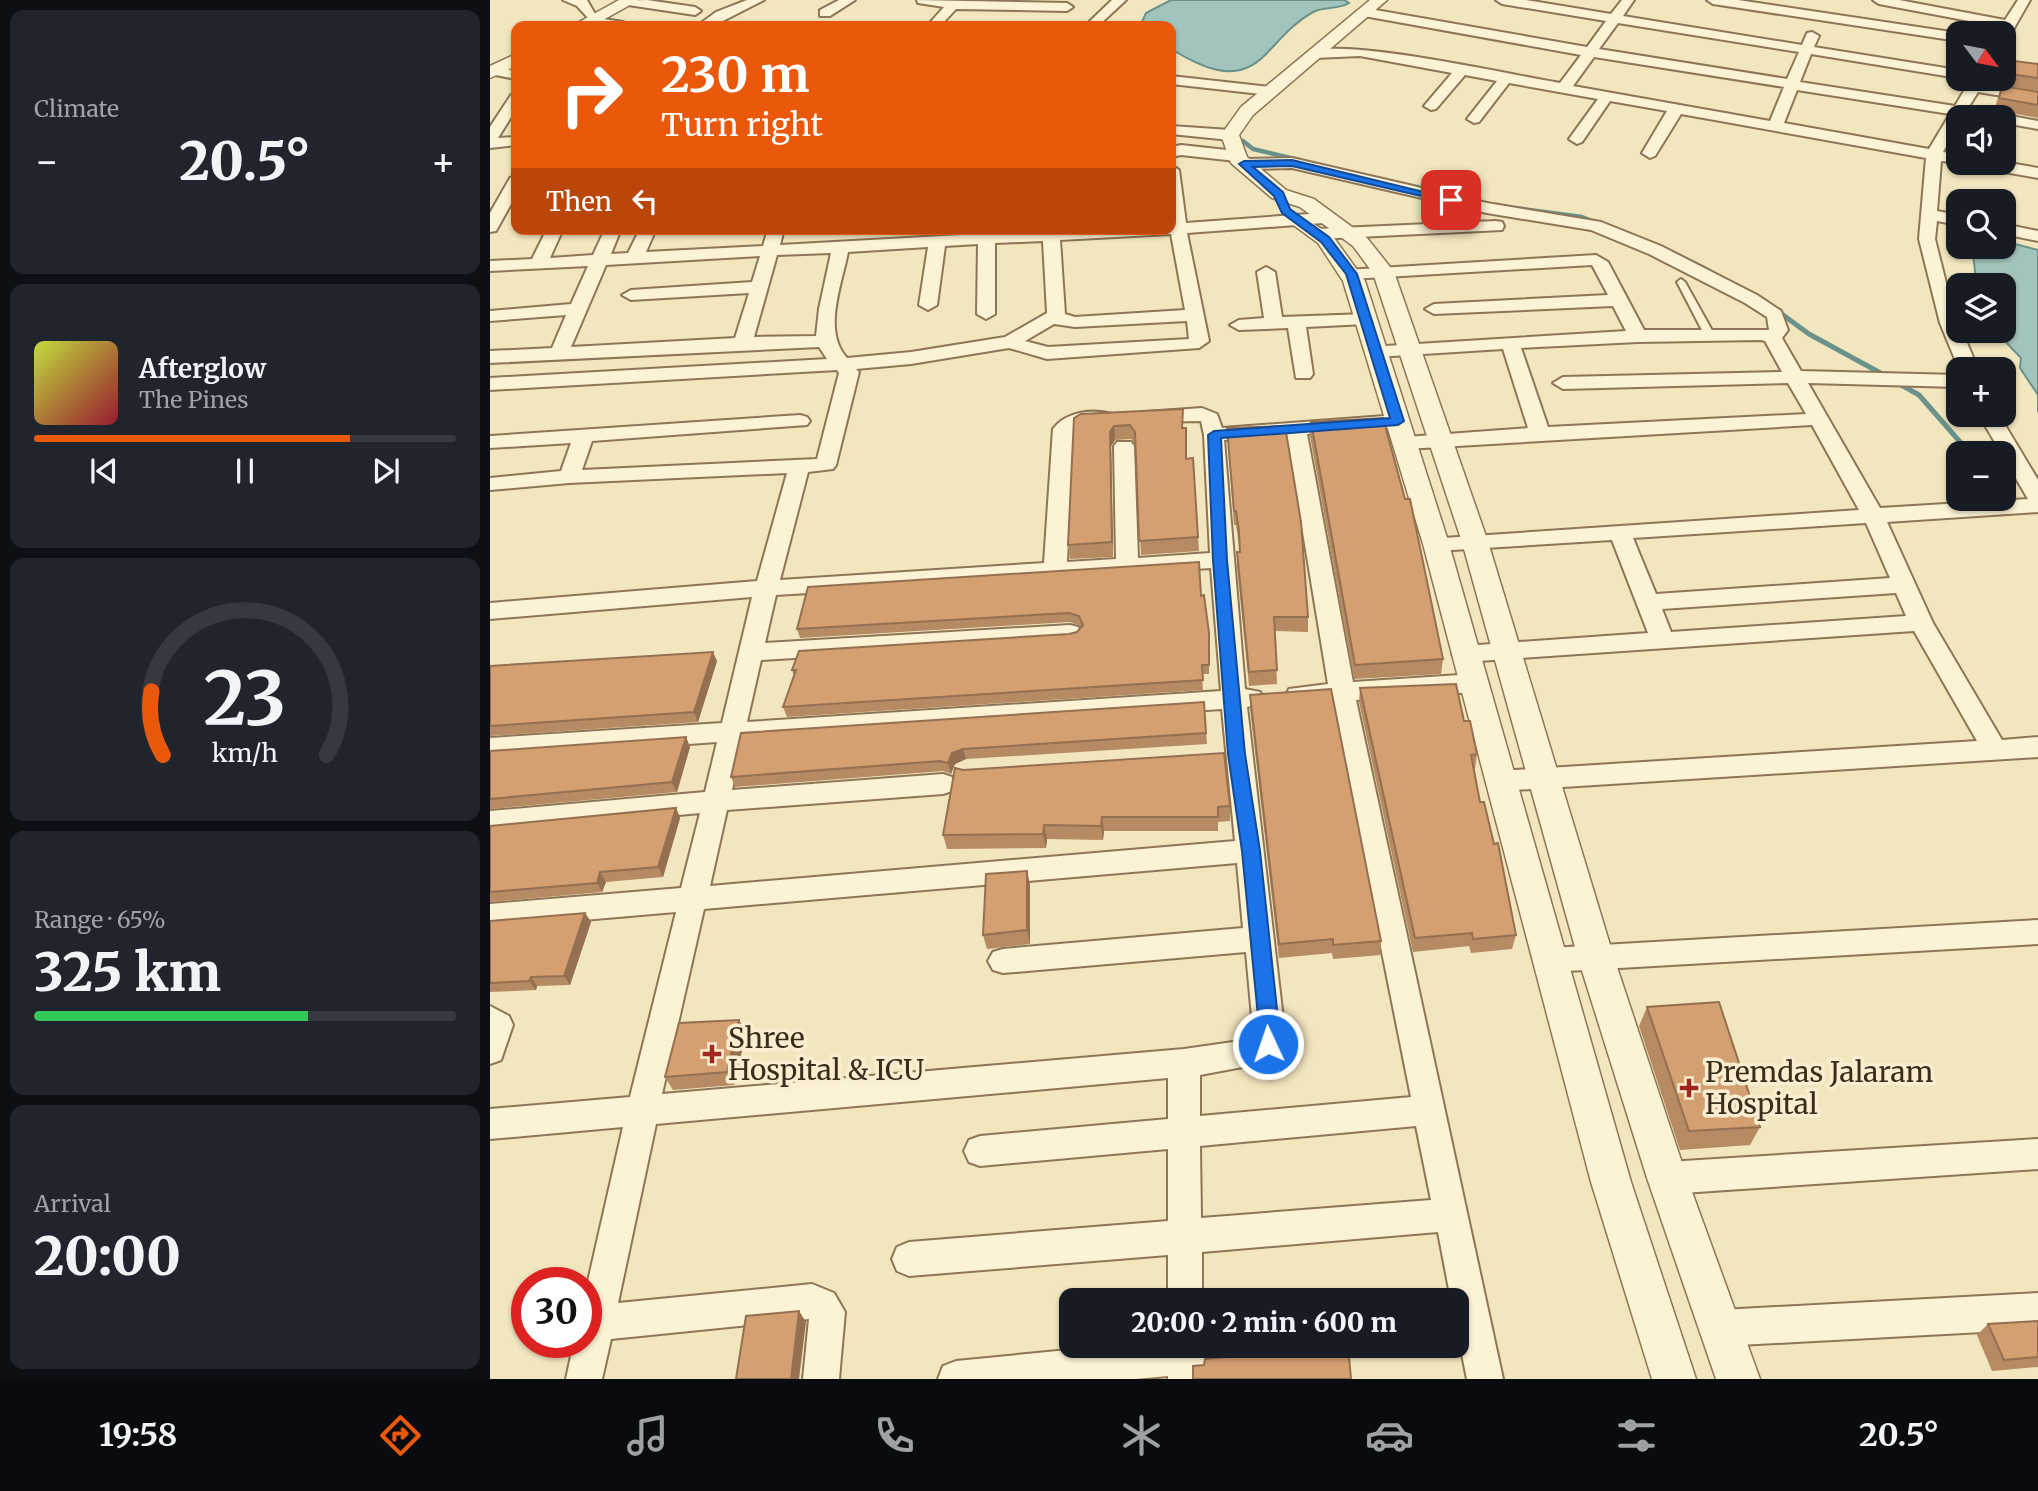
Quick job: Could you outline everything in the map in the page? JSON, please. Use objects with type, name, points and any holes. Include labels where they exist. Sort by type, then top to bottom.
[{"type":"street","points":[[569,0],[582,3],[586,20],[625,0],[700,8],[713,21],[758,0]]},
{"type":"street","points":[[825,13],[849,0]]},
{"type":"street","points":[[923,0],[1067,7]]},
{"type":"street","points":[[1097,21],[1120,0]]},
{"type":"street","points":[[1379,0],[1270,91],[1234,125],[1235,150],[1279,194],[1285,211],[1360,242],[1383,272],[1475,542],[1596,958],[1667,1178],[1738,1379]]},
{"type":"street","points":[[1502,0],[1946,72]]},
{"type":"street","points":[[1563,89],[1628,0]]},
{"type":"street","points":[[1713,0],[1946,35]]},
{"type":"street","points":[[1880,0],[1971,21]]},
{"type":"street","points":[[2011,21],[2022,2],[2038,7]]},
{"type":"street","points":[[938,21],[958,3]]},
{"type":"street","points":[[1364,12],[1590,52],[1946,109]]},
{"type":"street","points":[[1775,126],[1821,16]]},
{"type":"street","points":[[1336,37],[1360,52]]},
{"type":"street","points":[[1315,54],[1360,52],[1946,156]]},
{"type":"street","points":[[491,69],[511,55]]},
{"type":"street","points":[[491,69],[511,61]]},
{"type":"street","points":[[2016,68],[2038,71]]},
{"type":"street","points":[[491,69],[511,74]]},
{"type":"street","points":[[1431,106],[1462,70]]},
{"type":"street","points":[[1474,119],[1506,78]]},
{"type":"street","points":[[1176,81],[1270,91]]},
{"type":"street","points":[[2011,91],[2038,97]]},
{"type":"street","points":[[1577,139],[1606,97]]},
{"type":"street","points":[[511,106],[490,140],[511,141]]},
{"type":"street","points":[[1650,153],[1676,109]]},
{"type":"street","points":[[2016,121],[2038,125]]},
{"type":"street","points":[[1176,132],[1235,150],[1487,208],[1595,226],[1656,250],[1751,299],[1775,315],[1779,330],[1772,337]]},
{"type":"street","points":[[1946,133],[1934,154],[1927,239],[1949,323],[1964,357]]},
{"type":"street","points":[[1176,151],[1235,150]]},
{"type":"street","points":[[2016,169],[2038,173]]},
{"type":"street","points":[[490,227],[511,191]]},
{"type":"street","points":[[1929,214],[1946,218]]},
{"type":"street","points":[[1322,226],[1325,239],[1351,274],[1402,432],[1436,544],[1611,1182],[1674,1379]]},
{"type":"street","points":[[1176,229],[1496,226]]},
{"type":"street","points":[[2016,231],[2038,236]]},
{"type":"street","points":[[538,265],[552,235]]},
{"type":"street","points":[[559,353],[610,235]]},
{"type":"street","points":[[634,260],[645,235]]},
{"type":"street","points":[[743,343],[774,235]]},
{"type":"street","points":[[490,266],[840,248],[920,236],[937,242],[981,235]]},
{"type":"street","points":[[986,314],[987,235]]},
{"type":"street","points":[[1051,235],[1056,315],[1061,320],[1075,322],[1195,315]]},
{"type":"street","points":[[1010,342],[1047,353],[1192,344],[1200,341],[1174,235]]},
{"type":"street","points":[[928,305],[937,242]]},
{"type":"street","points":[[490,484],[569,477],[822,467],[829,462],[849,372],[831,352],[826,341],[840,248]]},
{"type":"street","points":[[1351,274],[1592,260],[1599,262],[1639,337]]},
{"type":"street","points":[[1266,272],[1274,323]]},
{"type":"street","points":[[631,295],[759,287]]},
{"type":"street","points":[[1434,309],[1618,300]]},
{"type":"street","points":[[490,316],[578,309]]},
{"type":"street","points":[[490,384],[911,358],[1010,342],[1056,315]]},
{"type":"street","points":[[1239,324],[1366,319]]},
{"type":"street","points":[[1296,322],[1303,374]]},
{"type":"street","points":[[1376,351],[1709,334],[1763,334],[1772,337],[1873,515],[1921,624],[1995,750]]},
{"type":"street","points":[[490,356],[826,341]]},
{"type":"street","points":[[1510,343],[1540,435]]},
{"type":"street","points":[[1563,383],[1795,377],[1946,381]]},
{"type":"street","points":[[490,1124],[1184,1063],[1263,1051],[1270,1037],[1251,851],[1237,754],[1220,560],[1214,435],[1210,418],[1202,414],[1077,419],[1063,429],[1055,570]]},
{"type":"street","points":[[1214,435],[1296,429],[1402,432],[1442,439],[1820,419]]},
{"type":"street","points":[[490,442],[800,421]]},
{"type":"street","points":[[1996,427],[2038,498]]},
{"type":"street","points":[[1296,429],[1342,692],[1450,1215],[1460,1288]]},
{"type":"street","points":[[569,477],[584,436]]},
{"type":"street","points":[[1124,446],[1127,565]]},
{"type":"street","points":[[602,1296],[715,801],[734,732],[766,588],[799,468]]},
{"type":"street","points":[[1436,544],[2038,505]]},
{"type":"street","points":[[1620,532],[1664,641]]},
{"type":"street","points":[[490,611],[766,588],[1220,560]]},
{"type":"street","points":[[1648,602],[1905,585]]},
{"type":"street","points":[[1464,654],[1921,624]]},
{"type":"street","points":[[752,652],[1070,634]]},
{"type":"street","points":[[490,748],[1475,684]]},
{"type":"street","points":[[1500,781],[2038,747]]},
{"type":"street","points":[[1210,756],[1237,754]]},
{"type":"street","points":[[490,822],[715,801],[943,784]]},
{"type":"street","points":[[490,916],[1251,851]]},
{"type":"street","points":[[1550,960],[2038,932]]},
{"type":"street","points":[[1003,961],[1259,939]]},
{"type":"street","points":[[490,1019],[498,1025],[490,1050]]},
{"type":"street","points":[[1184,1063],[1185,1288]]},
{"type":"street","points":[[981,1150],[1184,1134],[1427,1110]]},
{"type":"street","points":[[1667,1178],[2038,1154]]},
{"type":"street","points":[[909,1259],[1450,1215]]},
{"type":"street","points":[[602,1322],[812,1301],[822,1305],[827,1312],[821,1379]]},
{"type":"street","points":[[1721,1328],[2038,1311]]},
{"type":"street","points":[[1469,1339],[1485,1379]]},
{"type":"street","points":[[584,1379],[588,1358]]},
{"type":"street","points":[[956,1379],[1186,1360]]},
{"type":"lane","points":[[1681,282],[1709,334]]},
{"type":"water","points":[[1171,0],[1344,0],[1349,3],[1306,16],[1254,64],[1242,70],[1230,71],[1206,67],[1176,52],[1176,21],[1142,21],[1146,13]]},
{"type":"water","points":[[2016,244],[2038,250],[2038,395],[2020,368],[2021,358],[2007,343],[2016,343],[2016,273],[1975,273],[1973,259],[2016,259]]},
{"type":"building","points":[[2016,61],[2038,64],[2038,78],[2016,75]]},
{"type":"building","points":[[2016,88],[2038,92],[2038,105],[1999,98],[2001,91],[2016,91]]},
{"type":"building","points":[[1183,409],[1182,428],[1186,428],[1186,459],[1193,458],[1198,537],[1139,541],[1135,432],[1130,425],[1114,426],[1110,432],[1112,542],[1068,545],[1074,418],[1081,414]]},
{"type":"building","points":[[1383,418],[1405,499],[1410,499],[1443,659],[1355,665],[1311,422]]},
{"type":"building","points":[[1285,426],[1301,522],[1308,617],[1274,617],[1277,670],[1249,672],[1237,552],[1240,552],[1239,531],[1234,511],[1227,428]]},
{"type":"building","points":[[1199,562],[1201,596],[1204,595],[1209,633],[1209,665],[1202,665],[1203,680],[783,707],[796,670],[792,670],[799,651],[1069,634],[1077,632],[1083,625],[1079,616],[1069,613],[797,629],[808,587]]},
{"type":"building","points":[[713,652],[694,712],[490,726],[490,666]]},
{"type":"building","points":[[1456,684],[1464,721],[1470,721],[1477,754],[1471,755],[1480,802],[1484,802],[1494,844],[1498,843],[1516,935],[1473,939],[1472,933],[1415,938],[1360,688]]},
{"type":"building","points":[[1331,689],[1381,941],[1333,945],[1333,939],[1279,944],[1250,695]]},
{"type":"building","points":[[1204,702],[1206,733],[963,749],[952,753],[948,763],[940,761],[731,777],[741,733]]},
{"type":"building","points":[[686,737],[672,782],[490,799],[490,751]]},
{"type":"building","points":[[1224,753],[1230,806],[1218,807],[1218,817],[1102,817],[1101,826],[1044,825],[1043,834],[943,835],[955,768],[963,770]]},
{"type":"building","points":[[676,808],[658,867],[600,872],[597,883],[490,892],[490,826]]},
{"type":"building","points":[[1027,871],[1027,930],[983,935],[986,874]]},
{"type":"building","points":[[585,913],[564,976],[531,977],[529,981],[490,983],[490,921]]},
{"type":"building","points":[[1719,1002],[1760,1127],[1689,1131],[1647,1007]]},
{"type":"building","points":[[739,1020],[727,1072],[665,1077],[679,1023]]},
{"type":"building","points":[[799,1311],[791,1379],[736,1379],[746,1316]]},
{"type":"building","points":[[2038,1321],[2038,1357],[2004,1360],[1988,1324]]},
{"type":"building","points":[[1349,1358],[1351,1379],[1193,1379],[1193,1366],[1204,1365],[1205,1359]]},
{"type":"waterway","points":[[1234,140],[1243,141],[1253,149],[1299,160]]},
{"type":"waterway","points":[[1515,208],[1582,217],[1599,224],[1595,222]]},
{"type":"waterway","points":[[1685,259],[1709,271]]},
{"type":"waterway","points":[[1776,310],[1809,334],[1886,376]]},
{"type":"waterway","points":[[1896,382],[1919,395],[1959,441]]},
{"type":"place","name":"Shree Hospital & ICU","points":[[712,1054]]},
{"type":"place","name":"Premdas Jalaram Hospital","points":[[1689,1088]]},
{"type":"route","points":[[1268,1044],[1270,1037],[1251,851],[1237,754],[1220,560],[1214,435],[1398,421],[1351,274],[1325,239],[1285,211],[1279,194],[1244,164],[1292,163],[1451,200]]}]
